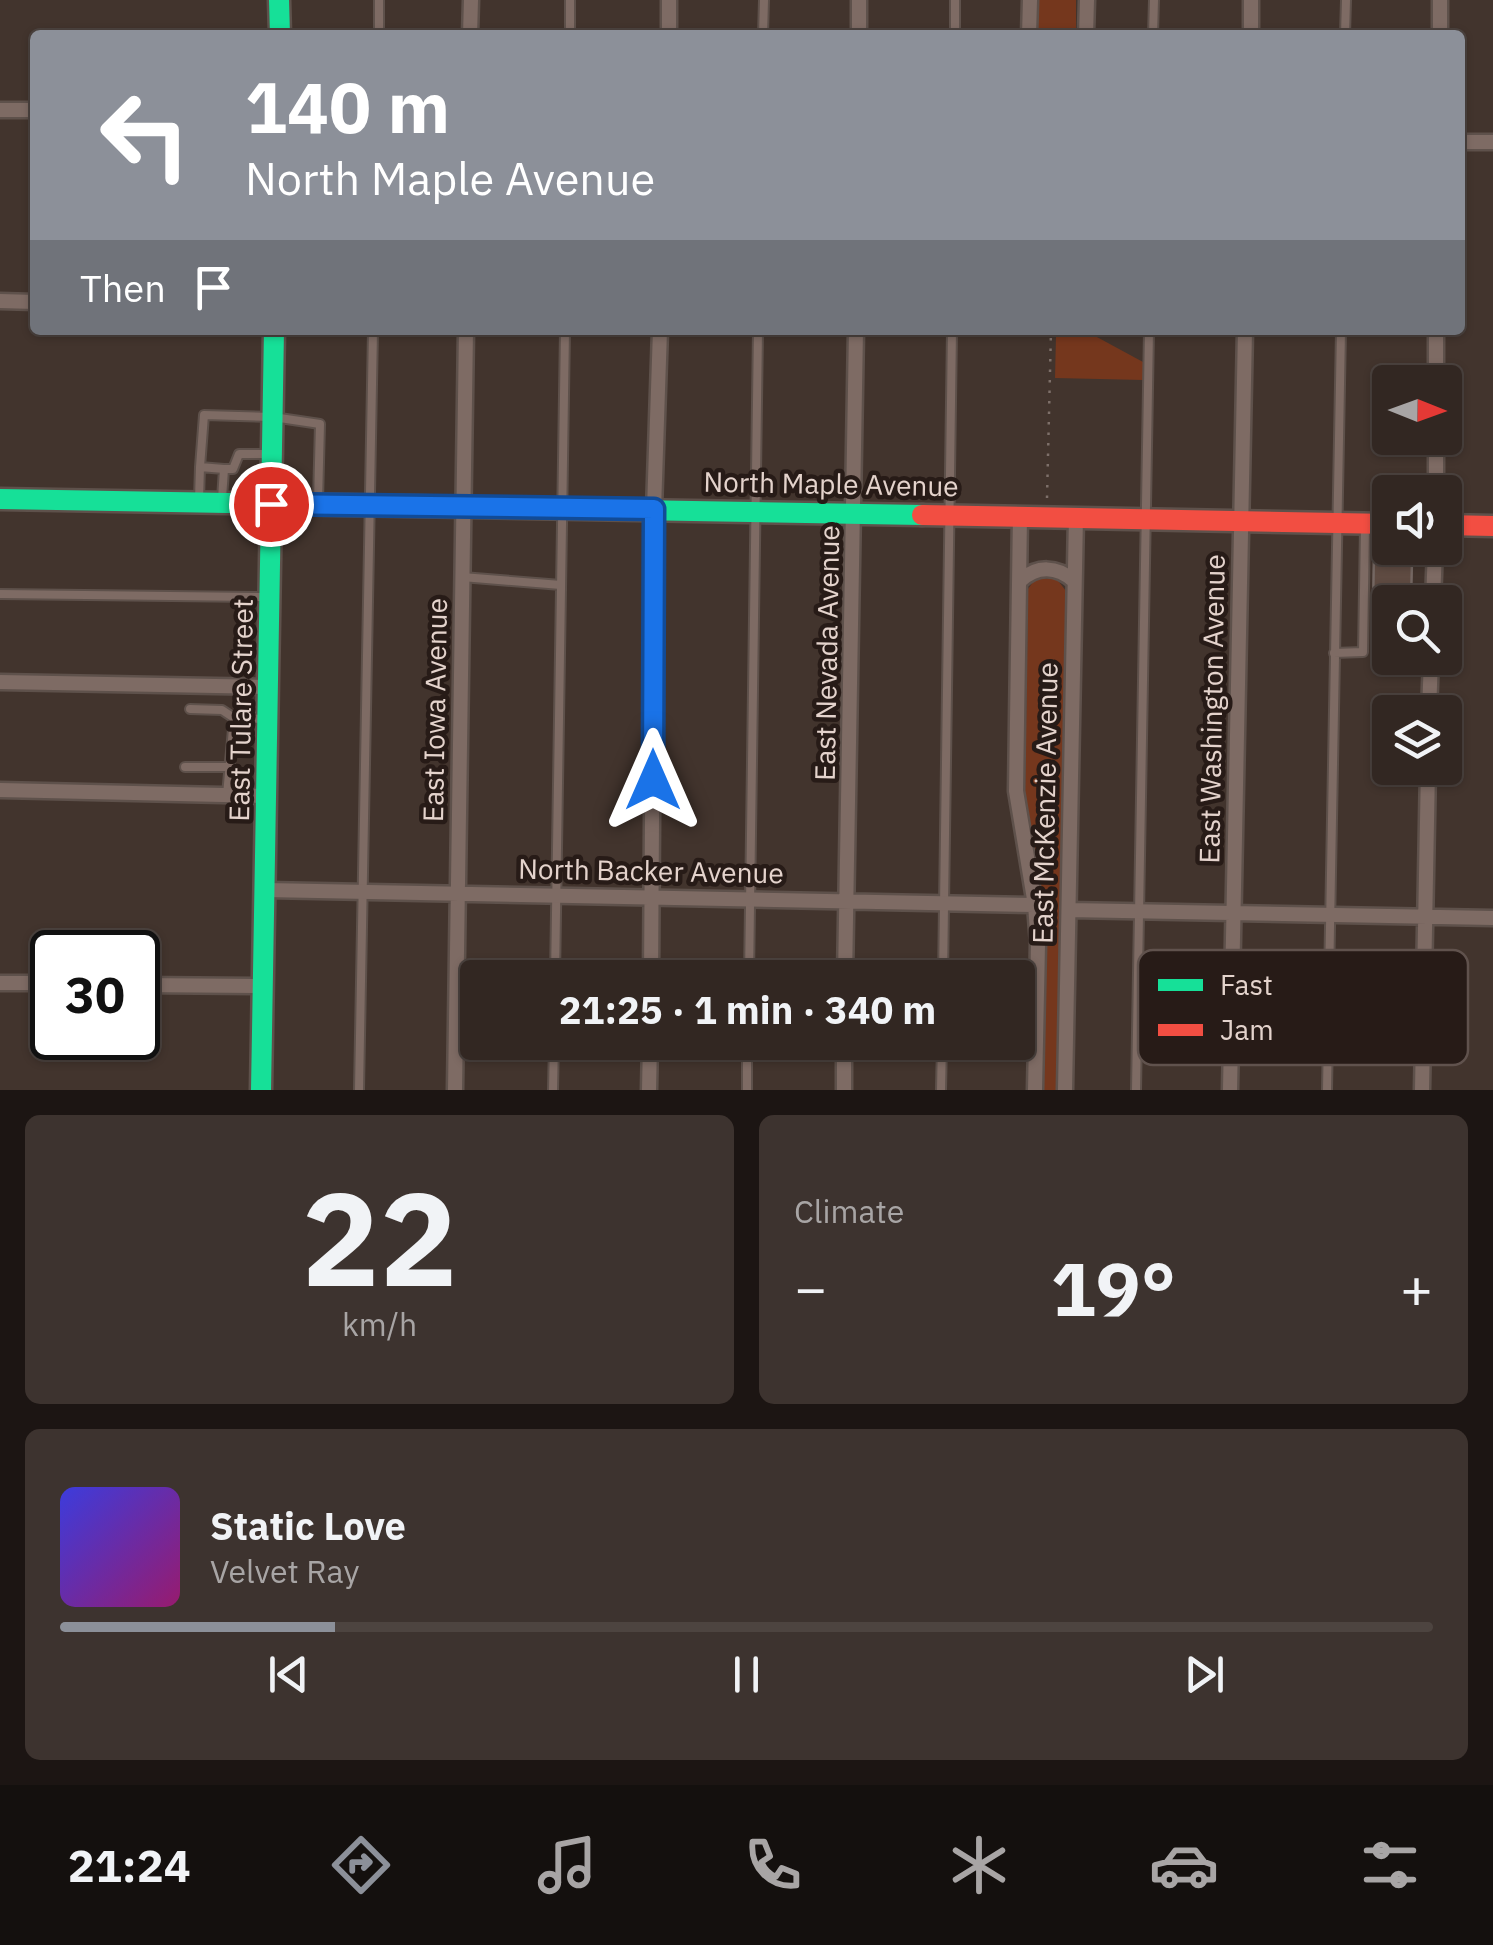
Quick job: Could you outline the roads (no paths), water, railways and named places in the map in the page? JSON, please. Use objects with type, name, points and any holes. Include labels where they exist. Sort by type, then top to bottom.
[{"type":"main road","points":[[279,0],[280,30]]},
{"type":"main road","name":"East Tulare Street","points":[[261,1090],[274,335]]},
{"type":"main road","name":"North Maple Avenue","points":[[0,500],[952,513],[1372,523]]},
{"type":"main road","points":[[1462,525],[1493,526]]},
{"type":"street","points":[[470,30],[471,0]]},
{"type":"street","points":[[669,0],[669,30]]},
{"type":"street","points":[[859,0],[859,30]]},
{"type":"street","points":[[1029,30],[1030,0]]},
{"type":"street","points":[[1086,30],[1087,0]]},
{"type":"street","points":[[1251,0],[1251,30]]},
{"type":"street","points":[[1440,0],[1440,30]]},
{"type":"street","points":[[0,110],[30,110]]},
{"type":"street","points":[[1465,142],[1493,142]]},
{"type":"street","points":[[0,301],[30,302]]},
{"type":"street","name":"East Iowa Avenue","points":[[455,1090],[466,335]]},
{"type":"street","points":[[651,960],[654,509],[660,335]]},
{"type":"street","name":"East Nevada Avenue","points":[[846,960],[856,335]]},
{"type":"street","name":"East Washington Avenue","points":[[1232,950],[1246,335]]},
{"type":"street","points":[[1436,335],[1436,365]]},
{"type":"street","name":"East McKenzie Avenue","points":[[1020,515],[1016,792],[1038,944],[1035,1090]]},
{"type":"street","name":"East McKenzie Avenue","points":[[1065,1090],[1076,516]]},
{"type":"street","points":[[1020,581],[1038,570],[1055,569],[1074,582]]},
{"type":"street","points":[[0,682],[269,687]]},
{"type":"street","points":[[1423,950],[1427,785]]},
{"type":"street","points":[[0,790],[267,796]]},
{"type":"street","name":"North Backer Avenue","points":[[266,890],[1035,905]]},
{"type":"street","points":[[1068,910],[1493,918]]},
{"type":"street","points":[[0,982],[30,983]]},
{"type":"street","points":[[160,984],[263,986]]},
{"type":"street","points":[[649,1090],[650,1060]]},
{"type":"street","points":[[844,1060],[844,1090]]},
{"type":"street","name":"East Washington Avenue","points":[[1230,1065],[1230,1090]]},
{"type":"street","points":[[1422,1065],[1422,1090]]},
{"type":"lane","points":[[379,0],[379,30]]},
{"type":"lane","points":[[570,0],[570,30]]},
{"type":"lane","points":[[763,30],[764,0]]},
{"type":"lane","points":[[955,30],[956,0]]},
{"type":"lane","points":[[1154,0],[1154,30]]},
{"type":"lane","points":[[1345,30],[1346,0]]},
{"type":"lane","points":[[359,1090],[373,335]]},
{"type":"lane","points":[[555,960],[565,335]]},
{"type":"lane","points":[[748,960],[758,335]]},
{"type":"lane","points":[[943,960],[952,335]]},
{"type":"lane","points":[[1138,950],[1149,335]]},
{"type":"lane","points":[[1329,950],[1341,335]]},
{"type":"lane","points":[[200,503],[204,415],[272,417],[320,424],[318,505]]},
{"type":"lane","points":[[200,468],[233,469],[239,454],[272,454]]},
{"type":"lane","points":[[222,503],[224,469]]},
{"type":"lane","points":[[1334,653],[1363,652],[1365,523]]},
{"type":"lane","points":[[462,577],[561,585]]},
{"type":"lane","points":[[0,594],[270,597]]},
{"type":"lane","points":[[190,709],[222,710],[234,718],[268,719]]},
{"type":"lane","points":[[228,795],[234,718]]},
{"type":"lane","points":[[186,766],[228,768]]},
{"type":"lane","points":[[1136,1090],[1138,971]]},
{"type":"lane","points":[[553,1090],[554,1060]]},
{"type":"lane","points":[[747,1090],[748,1060]]},
{"type":"lane","points":[[941,1090],[942,1060]]},
{"type":"lane","points":[[1327,1065],[1327,1090]]}]
